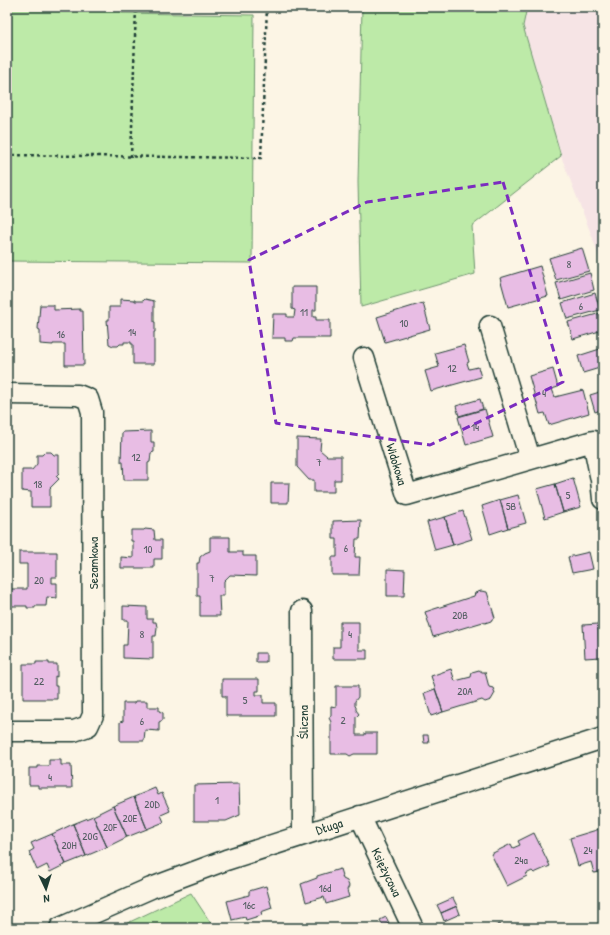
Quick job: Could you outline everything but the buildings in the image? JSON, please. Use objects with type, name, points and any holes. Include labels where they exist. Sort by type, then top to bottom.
[{"type":"street","points":[[490,326],[530,459]]},
{"type":"street","name":"Widokowa","points":[[364,358],[407,495],[593,441],[601,480],[603,499]]},
{"type":"street","name":"Sezamkowa","points":[[7,394],[78,395],[88,399],[92,412],[93,715],[88,726],[74,731],[7,731]]},
{"type":"street","name":"Śliczna","points":[[302,611],[303,834]]},
{"type":"street","name":"Długa","points":[[60,928],[181,876],[303,834],[603,738]]},
{"type":"street","name":"Księżycowa","points":[[360,816],[413,928]]},
{"type":"path","points":[[131,157],[136,7]]},
{"type":"path","points":[[7,155],[261,158],[267,7]]},
{"type":"highlighted area","points":[[503,182],[563,382],[430,445],[276,423],[249,260],[367,202]]},
{"type":"shaded area","points":[[527,7],[603,7],[603,270],[593,239],[561,156],[523,26]]},
{"type":"green space","points":[[7,7],[122,7],[122,13],[254,15],[252,263],[7,261]]},
{"type":"green space","points":[[362,7],[527,7],[523,26],[561,156],[472,226],[475,274],[361,307],[358,182]]},
{"type":"green space","points":[[191,893],[214,928],[117,928]]}]
